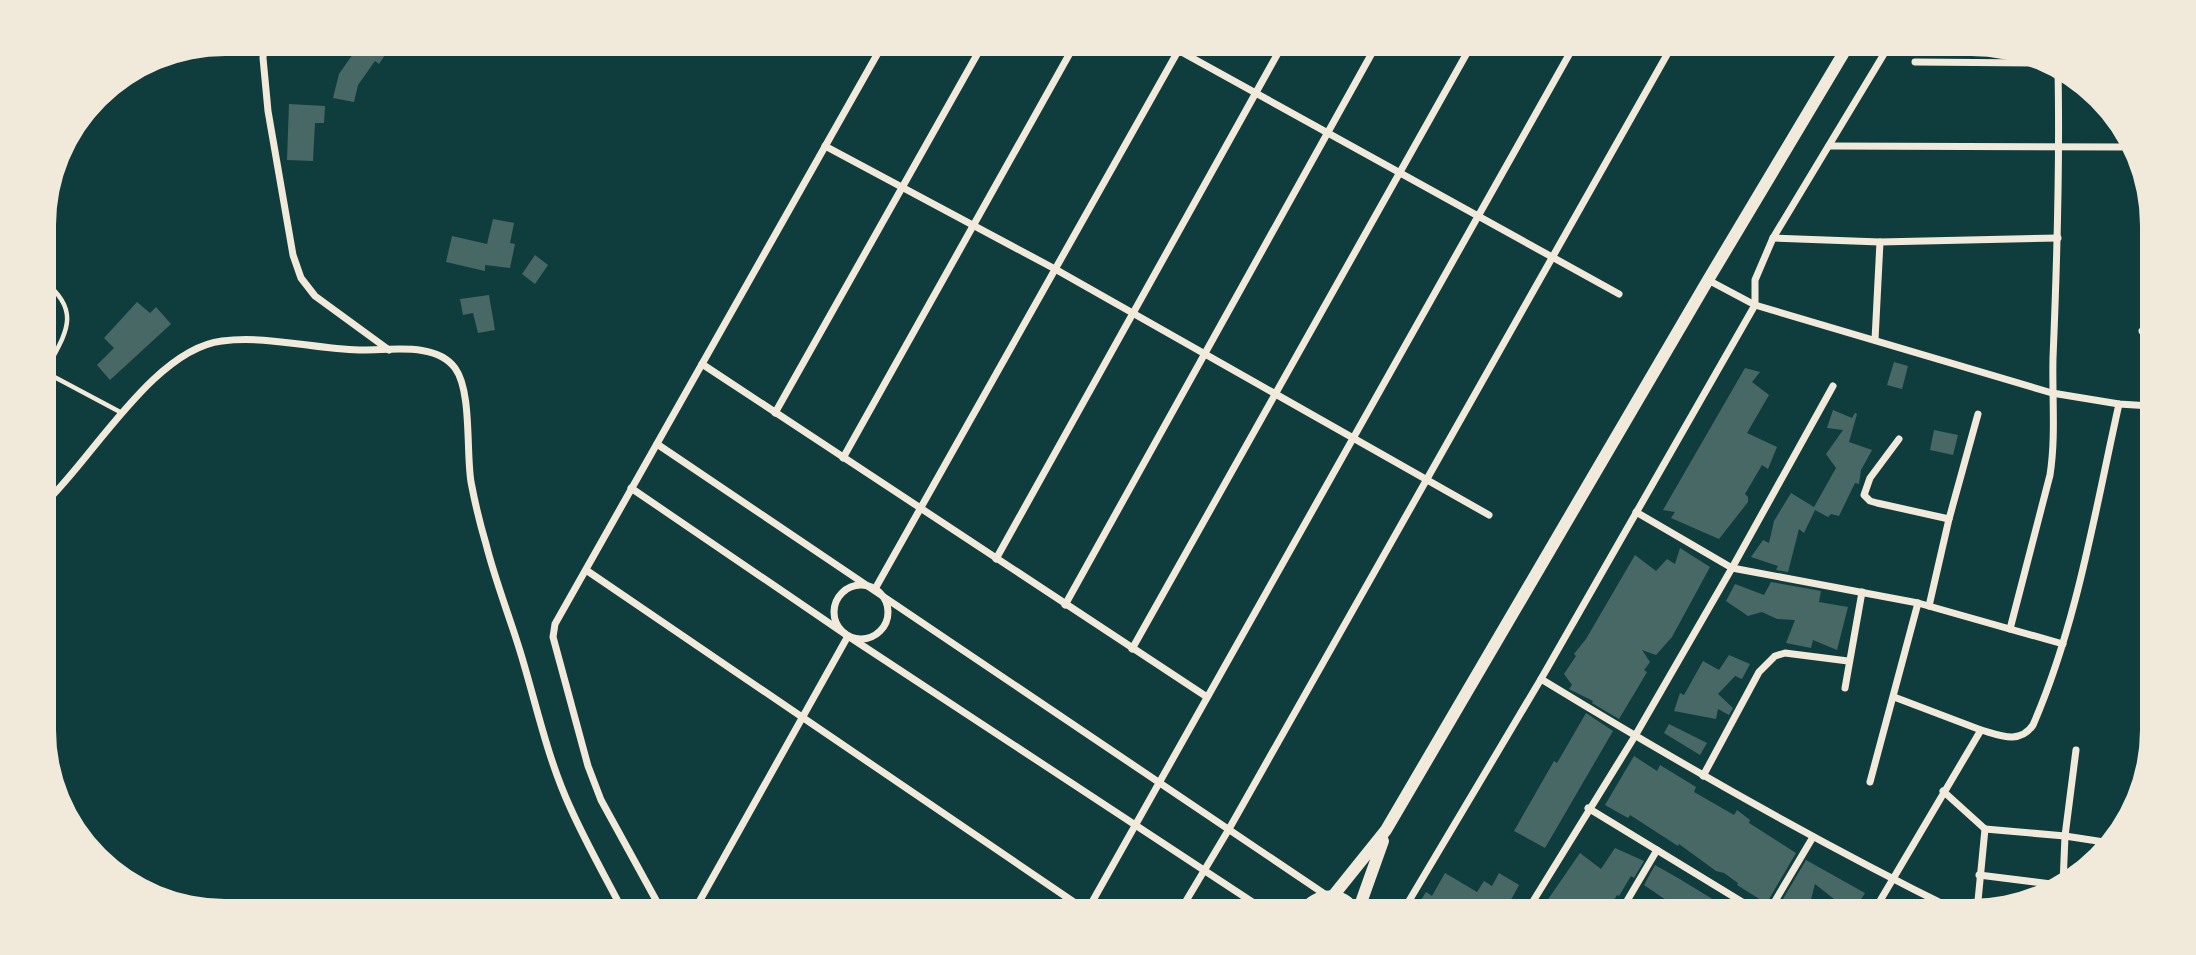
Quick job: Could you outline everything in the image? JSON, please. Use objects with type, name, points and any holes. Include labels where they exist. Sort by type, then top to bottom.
[{"type":"main road","points":[[1330,896],[1386,830],[1842,56]]},
{"type":"main road","points":[[1361,899],[1386,830]]},
{"type":"main road","points":[[1316,899],[1330,896],[1343,899]]},
{"type":"street","points":[[262,56],[272,135],[293,255],[301,278],[315,296],[390,351]]},
{"type":"street","points":[[655,899],[601,800],[588,766],[553,637],[555,624],[876,56]]},
{"type":"street","points":[[775,413],[976,56]]},
{"type":"street","points":[[843,458],[1068,56]]},
{"type":"street","points":[[875,589],[1175,56]]},
{"type":"street","points":[[1195,56],[1255,93],[1619,294]]},
{"type":"street","points":[[996,559],[1276,56]]},
{"type":"street","points":[[1065,605],[1370,56]]},
{"type":"street","points":[[1132,649],[1465,56]]},
{"type":"street","points":[[1094,899],[1568,56]]},
{"type":"street","points":[[1187,899],[1229,829],[1666,56]]},
{"type":"street","points":[[1410,899],[1541,678],[1755,305],[1755,280],[1773,238],[1883,56]]},
{"type":"street","points":[[1915,62],[2017,63]]},
{"type":"street","points":[[2010,629],[2054,453],[2052,393],[2058,238],[2058,80]]},
{"type":"street","points":[[825,146],[1055,269],[1489,515]]},
{"type":"street","points":[[1829,146],[2121,148]]},
{"type":"street","points":[[1773,238],[1880,243],[2058,238]]},
{"type":"street","points":[[1875,340],[1880,243]]},
{"type":"street","points":[[1708,280],[1755,305],[2052,393],[2140,405]]},
{"type":"street","points":[[56,492],[122,413],[187,353],[204,345],[245,340],[352,350],[431,351],[446,359],[460,375],[464,391],[471,482],[486,546],[521,653],[539,722],[569,805],[593,858],[616,899]]},
{"type":"street","points":[[702,364],[1207,698]]},
{"type":"street","points":[[1534,899],[1635,736],[1833,386]]},
{"type":"street","points":[[1894,697],[2008,738],[2028,733],[2063,644],[2119,404]]},
{"type":"street","points":[[1928,606],[1948,519],[1978,414]]},
{"type":"street","points":[[1899,439],[1870,478],[1864,495],[1877,503],[1948,519]]},
{"type":"street","points":[[657,443],[1330,896]]},
{"type":"street","points":[[631,488],[848,636],[1248,899]]},
{"type":"street","points":[[1636,512],[1732,568],[1918,603],[2063,644]]},
{"type":"street","points":[[586,570],[1069,899]]},
{"type":"street","points":[[858,585],[875,589],[886,603],[887,621],[875,635],[866,639],[848,636],[836,624],[834,607],[837,598],[850,587],[858,585]]},
{"type":"street","points":[[1845,688],[1862,592]]},
{"type":"street","points":[[1870,782],[1918,603]]},
{"type":"street","points":[[701,899],[848,636]]},
{"type":"street","points":[[1703,776],[1759,672],[1769,661],[1785,653],[1848,661]]},
{"type":"street","points":[[1541,678],[1703,776],[1933,899]]},
{"type":"street","points":[[1881,899],[1981,730]]},
{"type":"street","points":[[2062,873],[2076,750]]},
{"type":"street","points":[[1943,791],[1985,829],[2099,841]]},
{"type":"street","points":[[1588,808],[1738,899]]},
{"type":"street","points":[[1978,899],[1985,829]]},
{"type":"street","points":[[1776,899],[1813,837]]},
{"type":"street","points":[[1628,899],[1657,850]]},
{"type":"street","points":[[1979,875],[2045,882]]},
{"type":"lane","points":[[56,292],[62,297],[69,313],[68,329],[56,351]]},
{"type":"lane","points":[[56,378],[122,413]]},
{"type":"building","points":[[352,56],[384,56],[379,64],[375,61],[358,85],[354,102],[333,98],[339,74]]},
{"type":"building","points":[[289,104],[325,106],[324,123],[315,123],[313,161],[287,160]]},
{"type":"building","points":[[493,219],[514,223],[510,243],[515,244],[510,268],[485,265],[485,271],[446,262],[452,236],[487,244]]},
{"type":"building","points":[[535,255],[548,265],[535,284],[522,274]]},
{"type":"building","points":[[489,295],[495,330],[478,333],[473,313],[463,315],[460,299]]},
{"type":"building","points":[[137,302],[150,313],[156,307],[171,324],[110,380],[97,365],[114,348],[104,338]]},
{"type":"building","points":[[1894,362],[1908,366],[1902,389],[1887,385]]},
{"type":"building","points":[[1745,368],[1760,372],[1752,382],[1769,395],[1747,433],[1777,447],[1768,469],[1762,465],[1745,494],[1748,502],[1719,539],[1671,518],[1675,512],[1663,510]]},
{"type":"building","points":[[1833,410],[1852,418],[1857,414],[1849,442],[1872,450],[1861,470],[1859,484],[1855,483],[1839,516],[1831,514],[1828,517],[1815,510],[1804,533],[1799,529],[1788,572],[1776,570],[1778,566],[1751,557],[1763,540],[1769,543],[1774,521],[1791,493],[1814,507],[1836,468],[1826,454],[1843,430],[1827,428]]},
{"type":"building","points":[[1934,430],[1958,435],[1953,455],[1930,450]]},
{"type":"building","points":[[1680,548],[1710,567],[1672,637],[1656,655],[1642,650],[1650,662],[1644,670],[1647,672],[1619,719],[1569,689],[1572,685],[1564,674],[1635,555],[1656,571],[1667,559],[1675,564]]},
{"type":"building","points":[[1771,582],[1821,591],[1819,602],[1848,607],[1837,650],[1813,640],[1811,648],[1786,643],[1795,620],[1777,619],[1762,612],[1748,616],[1726,601],[1735,584],[1764,595]]},
{"type":"building","points":[[1729,655],[1750,664],[1742,679],[1735,676],[1718,694],[1733,708],[1729,715],[1718,709],[1716,719],[1674,711],[1680,693],[1684,695],[1703,661],[1719,670]]},
{"type":"building","points":[[1586,713],[1613,731],[1545,848],[1514,831],[1554,761],[1557,763]]},
{"type":"building","points":[[1669,724],[1707,743],[1700,755],[1664,733]]},
{"type":"building","points":[[1634,756],[1657,771],[1660,765],[1696,787],[1694,792],[1734,815],[1737,810],[1750,820],[1749,823],[1796,853],[1769,899],[1759,899],[1679,844],[1678,846],[1630,815],[1628,818],[1605,805]]},
{"type":"building","points":[[1615,848],[1644,861],[1634,878],[1631,876],[1614,899],[1548,899],[1580,853],[1601,869]]},
{"type":"building","points":[[1806,860],[1865,893],[1861,899],[1834,899],[1815,884],[1811,899],[1783,899]]},
{"type":"building","points":[[1655,865],[1712,899],[1665,899],[1644,885]]},
{"type":"building","points":[[1445,873],[1477,892],[1484,881],[1492,886],[1499,873],[1519,885],[1511,899],[1422,899],[1426,892],[1432,896]]}]
